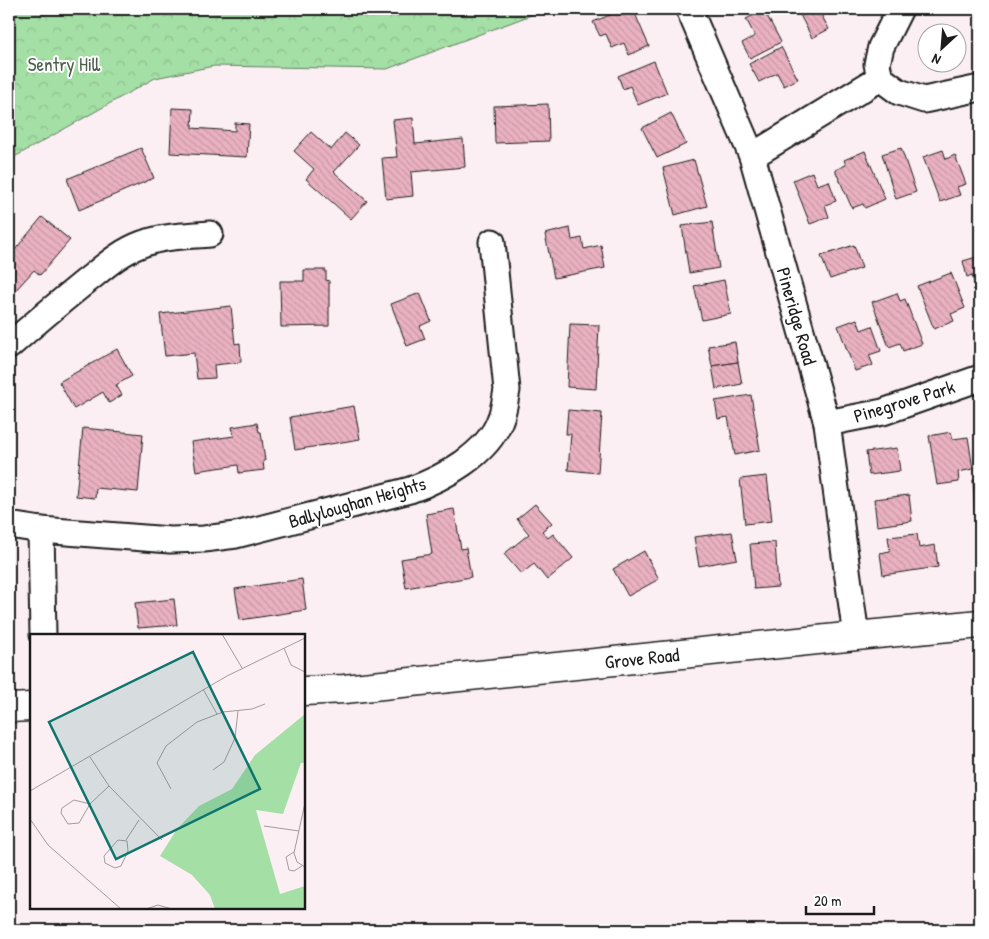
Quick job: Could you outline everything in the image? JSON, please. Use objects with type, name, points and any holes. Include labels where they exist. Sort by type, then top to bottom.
[{"type":"street","name":"Pineridge Road","points":[[689,9],[752,156],[827,423],[856,636]]},
{"type":"street","points":[[900,9],[880,47],[877,64],[880,78],[899,92],[924,100],[980,88]]},
{"type":"street","points":[[752,156],[880,78]]},
{"type":"street","points":[[9,346],[108,263],[129,250],[161,238],[210,234]]},
{"type":"street","name":"Ballyloughan Heights","points":[[9,525],[41,530],[170,540],[204,539],[236,535],[410,490],[427,484],[447,473],[472,456],[490,440],[500,421],[505,405],[506,390],[492,242]]},
{"type":"street","name":"Pinegrove Park","points":[[827,423],[883,412],[980,377],[980,383]]},
{"type":"street","points":[[41,530],[44,634]]},
{"type":"street","name":"Grove Road","points":[[305,691],[344,689],[980,624]]},
{"type":"street","points":[[9,708],[30,707]]},
{"type":"green space","name":"Sentry Hill","points":[[9,9],[547,9],[387,69],[214,66],[155,78],[9,160]]},
{"type":"building","points":[[624,9],[633,9],[649,46],[629,55],[624,43],[612,48],[606,34],[600,36],[593,22]]},
{"type":"building","points":[[797,9],[818,9],[829,29],[812,38]]},
{"type":"building","points":[[764,10],[781,42],[750,58],[742,43],[755,36],[746,19]]},
{"type":"building","points":[[781,47],[798,79],[784,86],[777,73],[759,82],[749,64]]},
{"type":"building","points":[[654,61],[667,93],[638,105],[630,86],[623,89],[618,76]]},
{"type":"building","points":[[548,104],[549,141],[495,143],[494,106]]},
{"type":"building","points":[[172,108],[193,109],[192,128],[235,131],[235,123],[249,124],[247,157],[170,153]]},
{"type":"building","points":[[671,113],[686,144],[657,158],[642,128]]},
{"type":"building","points":[[413,118],[415,144],[463,139],[465,167],[411,172],[413,196],[386,199],[382,158],[397,157],[393,120]]},
{"type":"building","points":[[311,132],[331,150],[345,133],[359,145],[334,172],[367,201],[351,219],[306,179],[314,169],[294,151]]},
{"type":"building","points":[[141,148],[154,178],[79,210],[67,179]]},
{"type":"building","points":[[901,148],[916,192],[896,199],[882,154]]},
{"type":"building","points":[[943,150],[946,159],[955,155],[966,184],[957,187],[960,195],[940,202],[923,157]]},
{"type":"building","points":[[865,151],[885,199],[865,208],[863,204],[852,208],[835,170],[846,165],[844,160]]},
{"type":"building","points":[[694,160],[707,206],[675,215],[663,168]]},
{"type":"building","points":[[812,172],[817,185],[829,181],[836,201],[825,205],[829,217],[810,224],[793,180]]},
{"type":"building","points":[[42,217],[70,240],[40,275],[34,270],[14,292],[9,287],[9,257]]},
{"type":"building","points":[[712,222],[719,268],[689,273],[682,226]]},
{"type":"building","points":[[570,228],[572,240],[582,238],[584,249],[601,245],[605,268],[554,278],[545,234]]},
{"type":"building","points":[[854,245],[862,268],[830,279],[821,256]]},
{"type":"building","points":[[980,256],[980,296],[978,297],[972,275],[967,277],[963,261]]},
{"type":"building","points":[[304,270],[326,270],[326,280],[329,281],[329,326],[281,327],[280,281],[304,281]]},
{"type":"building","points":[[951,273],[965,308],[951,314],[954,321],[934,329],[917,286]]},
{"type":"building","points":[[724,280],[731,314],[702,320],[694,286]]},
{"type":"building","points":[[420,293],[431,321],[420,326],[425,339],[407,346],[391,304]]},
{"type":"building","points":[[897,293],[900,301],[905,299],[922,344],[903,351],[900,343],[889,347],[872,302]]},
{"type":"building","points":[[231,306],[235,344],[240,343],[241,362],[214,365],[215,378],[197,379],[194,353],[165,356],[160,314]]},
{"type":"building","points":[[857,319],[861,330],[872,326],[881,351],[869,355],[873,365],[855,371],[838,326]]},
{"type":"building","points":[[570,324],[599,325],[596,389],[567,387]]},
{"type":"building","points":[[735,342],[738,362],[712,366],[708,346]]},
{"type":"building","points":[[117,349],[132,376],[116,385],[122,395],[109,403],[103,392],[74,409],[59,382]]},
{"type":"building","points":[[738,362],[742,384],[716,389],[712,366]]},
{"type":"building","points":[[751,395],[760,450],[735,455],[728,417],[718,419],[715,401]]},
{"type":"building","points":[[354,406],[360,439],[295,450],[290,417]]},
{"type":"building","points":[[568,410],[602,413],[598,473],[568,470],[571,434],[566,434]]},
{"type":"building","points":[[257,423],[259,432],[261,432],[265,461],[263,461],[264,470],[239,473],[238,465],[196,471],[191,442],[234,436],[232,427]]},
{"type":"building","points":[[83,428],[143,434],[138,492],[96,488],[95,498],[76,496]]},
{"type":"building","points":[[951,432],[953,439],[968,437],[973,469],[958,472],[959,482],[937,485],[929,436]]},
{"type":"building","points":[[897,448],[900,471],[869,475],[866,452]]},
{"type":"building","points":[[767,476],[772,521],[745,524],[740,479]]},
{"type":"building","points":[[980,479],[980,543],[976,543],[973,480]]},
{"type":"building","points":[[909,495],[912,521],[877,526],[874,499]]},
{"type":"building","points":[[535,504],[552,523],[542,531],[548,538],[553,534],[573,558],[547,580],[534,564],[521,574],[504,554],[529,534],[517,519]]},
{"type":"building","points":[[454,509],[461,549],[466,548],[471,577],[406,588],[401,559],[432,554],[426,514]]},
{"type":"building","points":[[732,532],[737,559],[699,566],[694,537]]},
{"type":"building","points":[[917,534],[919,548],[935,545],[938,567],[883,575],[880,553],[890,551],[888,537]]},
{"type":"building","points":[[775,542],[778,587],[754,589],[750,544]]},
{"type":"building","points":[[644,551],[659,579],[628,596],[613,569]]},
{"type":"building","points":[[302,579],[306,610],[240,620],[235,589]]},
{"type":"building","points":[[174,599],[177,625],[138,628],[135,603]]}]
